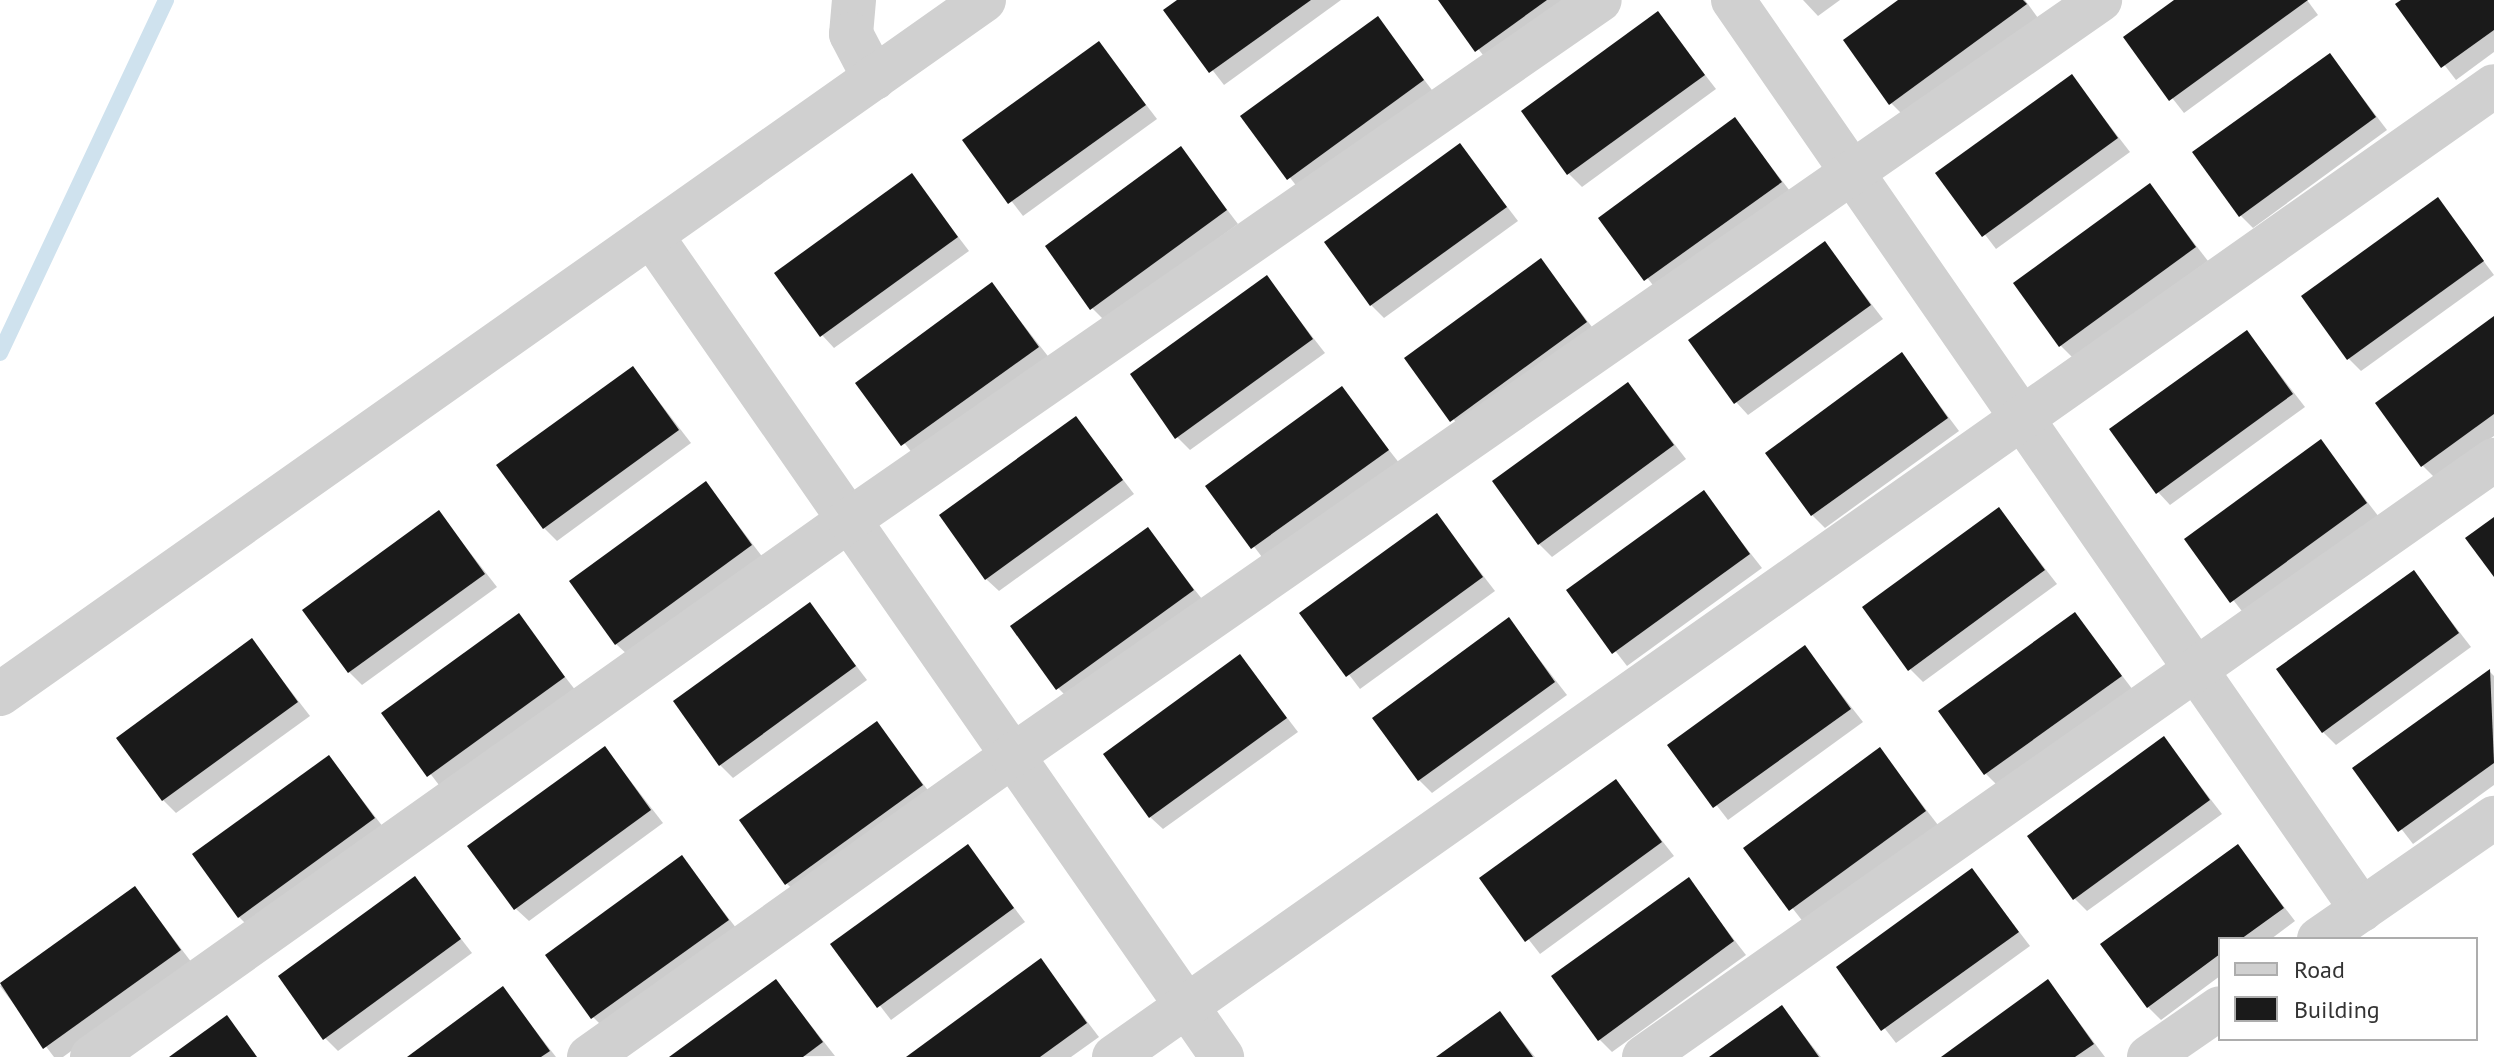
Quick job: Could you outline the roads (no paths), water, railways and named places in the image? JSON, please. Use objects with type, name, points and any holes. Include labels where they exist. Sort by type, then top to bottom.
[{"type":"street","points":[[854,0],[851,34],[874,78]]},
{"type":"street","points":[[0,694],[984,0]]},
{"type":"street","points":[[92,1057],[849,520],[1600,0]]},
{"type":"street","points":[[1733,0],[2362,910]]},
{"type":"street","points":[[589,1057],[1012,756],[2100,0]]},
{"type":"street","points":[[1114,1057],[2020,416],[2494,86]]},
{"type":"street","points":[[651,235],[1222,1057]]},
{"type":"street","points":[[1644,1057],[2494,460]]},
{"type":"street","points":[[2322,937],[2494,818]]},
{"type":"street","points":[[2149,1057],[2218,1009]]},
{"type":"waterway","points":[[0,353],[166,0]]}]
